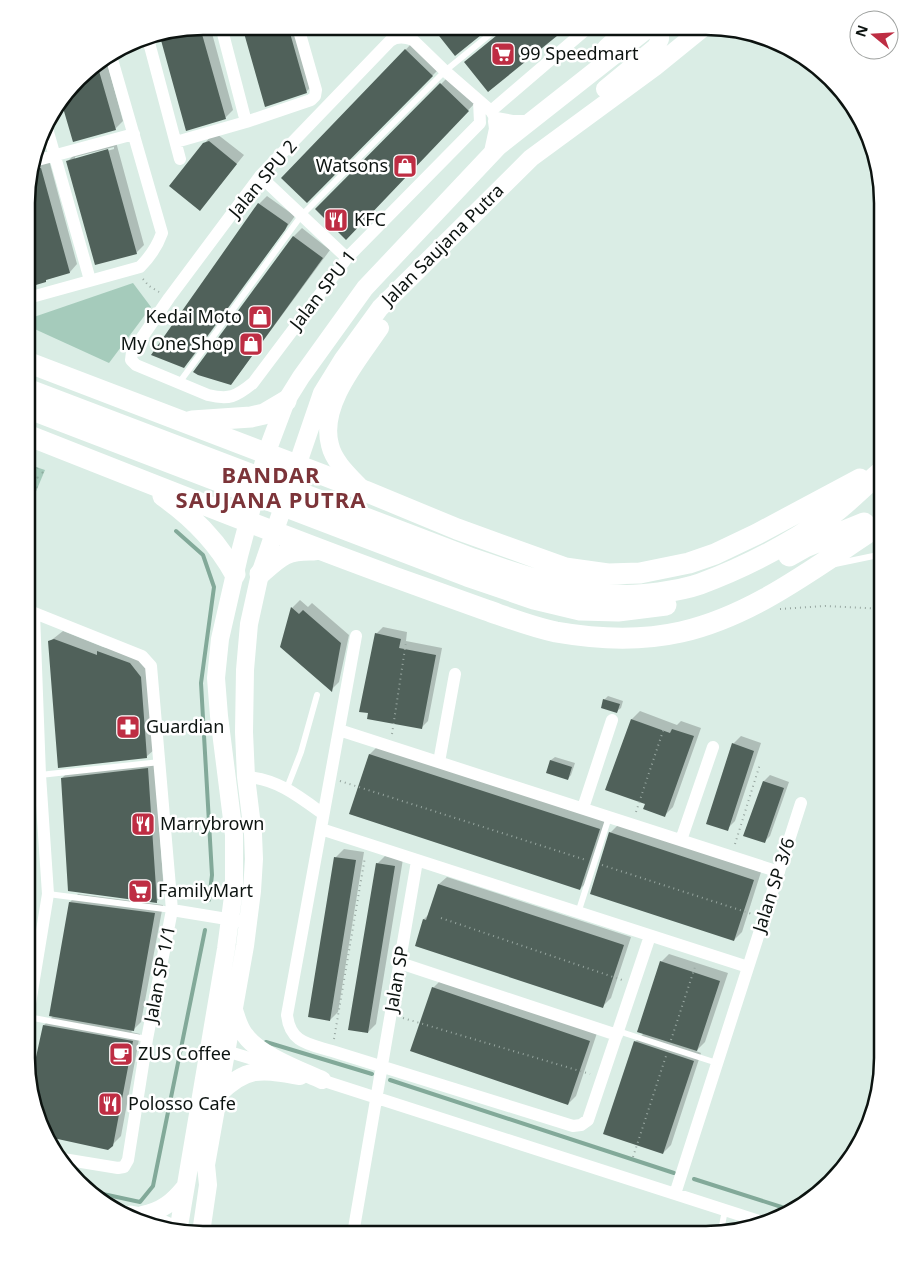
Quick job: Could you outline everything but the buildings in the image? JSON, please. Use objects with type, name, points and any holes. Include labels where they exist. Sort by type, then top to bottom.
[{"type":"highway","points":[[35,365],[457,529],[566,568],[608,574],[664,569],[715,554],[874,474]]},
{"type":"highway","points":[[35,392],[470,568],[534,599],[580,610],[618,611],[656,607],[696,598],[751,576],[805,548],[874,520]]},
{"type":"highway","points":[[181,421],[251,417],[264,414],[286,401]]},
{"type":"highway","points":[[35,411],[470,568],[583,591],[618,595],[658,592],[698,585],[746,563],[801,535],[835,512],[874,477]]},
{"type":"highway","points":[[35,438],[320,550],[521,622],[556,632],[603,638],[652,637],[679,632],[714,623],[744,611],[874,529]]},
{"type":"highway","points":[[137,478],[179,507],[212,539],[224,553],[235,574]]},
{"type":"highway","points":[[260,574],[286,553],[302,550],[320,550]]},
{"type":"main road","points":[[491,118],[513,124],[530,120],[621,35]]},
{"type":"main road","name":"Jalan Saujana Putra","points":[[186,1225],[186,1186],[231,920],[234,889],[234,835],[218,716],[216,678],[220,639],[266,454],[286,401],[365,288],[493,152],[530,120],[640,35]]},
{"type":"main road","points":[[531,158],[547,134],[643,59],[656,47],[660,35]]},
{"type":"main road","name":"Jalan Saujana Putra","points":[[186,1225],[195,1219],[206,1165],[248,922],[254,859],[246,777],[245,670],[249,624],[260,574],[322,393],[343,359],[380,308],[531,158],[655,67],[694,35]]},
{"type":"main road","points":[[491,118],[498,129],[493,152]]},
{"type":"main road","points":[[365,492],[343,468],[330,445],[328,429],[332,409],[340,388],[398,302],[403,284]]},
{"type":"main road","points":[[234,1010],[242,1031],[252,1043],[275,1058],[322,1080]]},
{"type":"main road","points":[[219,1094],[238,1078],[260,1071],[322,1080]]},
{"type":"main road","points":[[140,1213],[162,1209],[170,1204],[186,1186]]},
{"type":"street","points":[[223,35],[246,122]]},
{"type":"street","name":"Jalan SPU 2","points":[[176,142],[246,122],[311,100],[315,96],[316,90],[301,35]]},
{"type":"street","name":"Jalan SPU 2","points":[[131,360],[132,352],[169,298],[260,176],[390,40],[410,35]]},
{"type":"street","points":[[414,35],[445,71],[479,101],[491,118]]},
{"type":"street","name":"Jalan SPU 1","points":[[131,360],[136,365],[220,398],[231,397],[241,393],[252,383],[347,258],[491,118],[580,35]]},
{"type":"street","points":[[149,44],[180,159]]},
{"type":"street","points":[[35,296],[140,267],[151,256],[162,233],[113,61]]},
{"type":"street","points":[[41,159],[134,134]]},
{"type":"street","points":[[49,136],[90,280]]},
{"type":"street","points":[[260,176],[347,258]]},
{"type":"street","name":"Jalan SP 1/1","points":[[35,614],[142,656],[148,660],[151,666],[161,762],[172,910],[147,1039],[128,1160],[124,1167],[118,1168],[70,1160]]},
{"type":"street","points":[[356,636],[287,1015],[290,1030],[295,1037],[332,1051],[573,1126],[581,1125],[588,1120],[650,936]]},
{"type":"street","points":[[439,762],[455,674]]},
{"type":"street","points":[[35,684],[48,894],[35,973]]},
{"type":"street","points":[[583,808],[612,720]]},
{"type":"street","points":[[339,730],[779,872]]},
{"type":"street","points":[[682,840],[713,747]]},
{"type":"street","points":[[246,777],[255,777],[287,788],[323,814]]},
{"type":"street","name":"Jalan SP 3/6","points":[[675,1194],[801,804]]},
{"type":"street","points":[[321,829],[748,967]]},
{"type":"street","name":"Jalan SP","points":[[354,1226],[417,861]]},
{"type":"street","points":[[172,910],[248,922]]},
{"type":"street","points":[[400,963],[617,1033]]},
{"type":"street","points":[[226,1051],[377,1097],[753,1219]]},
{"type":"lane","points":[[179,383],[301,216],[445,71],[489,35]]},
{"type":"lane","points":[[814,568],[874,556]]},
{"type":"lane","points":[[287,788],[301,752],[317,695]]},
{"type":"lane","points":[[40,775],[161,762]]},
{"type":"lane","points":[[578,913],[609,817]]},
{"type":"lane","points":[[48,894],[172,910]]},
{"type":"lane","points":[[35,1023],[147,1039]]},
{"type":"lane","points":[[617,1033],[717,1063]]},
{"type":"lane","points":[[722,1225],[725,1210]]},
{"type":"path","points":[[134,269],[149,286],[169,298]]},
{"type":"path","points":[[772,610],[825,606],[874,609]]},
{"type":"path","points":[[390,746],[406,642]]},
{"type":"path","points":[[632,824],[664,728]]},
{"type":"path","points":[[731,856],[760,764]]},
{"type":"path","points":[[330,778],[764,918]]},
{"type":"path","points":[[332,1051],[367,844]]},
{"type":"path","points":[[441,918],[634,984]]},
{"type":"path","points":[[391,1014],[602,1078]]},
{"type":"shaded area","points":[[133,283],[151,307],[109,363],[35,329],[35,317]]},
{"type":"shaded area","points":[[35,467],[45,470],[35,494]]},
{"type":"waterway","points":[[176,531],[203,555],[214,587],[201,683],[212,875],[209,900]]},
{"type":"waterway","points":[[106,1195],[140,1202],[153,1186],[205,930]]},
{"type":"waterway","points":[[266,1042],[372,1074]]},
{"type":"waterway","points":[[390,1080],[674,1173]]},
{"type":"waterway","points":[[694,1179],[783,1207]]},
{"type":"place","name":"99 Speedmart","points":[[503,54]]},
{"type":"place","name":"Watsons","points":[[405,166]]},
{"type":"place","name":"KFC","points":[[336,220]]},
{"type":"place","name":"Kedai Moto","points":[[260,317]]},
{"type":"place","name":"My One Shop","points":[[251,344]]},
{"type":"place","name":"Guardian","points":[[128,727]]},
{"type":"place","name":"Marrybrown","points":[[143,824]]},
{"type":"place","name":"FamilyMart","points":[[140,891]]},
{"type":"place","name":"ZUS Coffee","points":[[121,1054]]},
{"type":"place","name":"Polosso Cafe","points":[[110,1104]]},
{"type":"district","name":"BANDAR SAUJANA PUTRA","points":[[271,488]]}]
